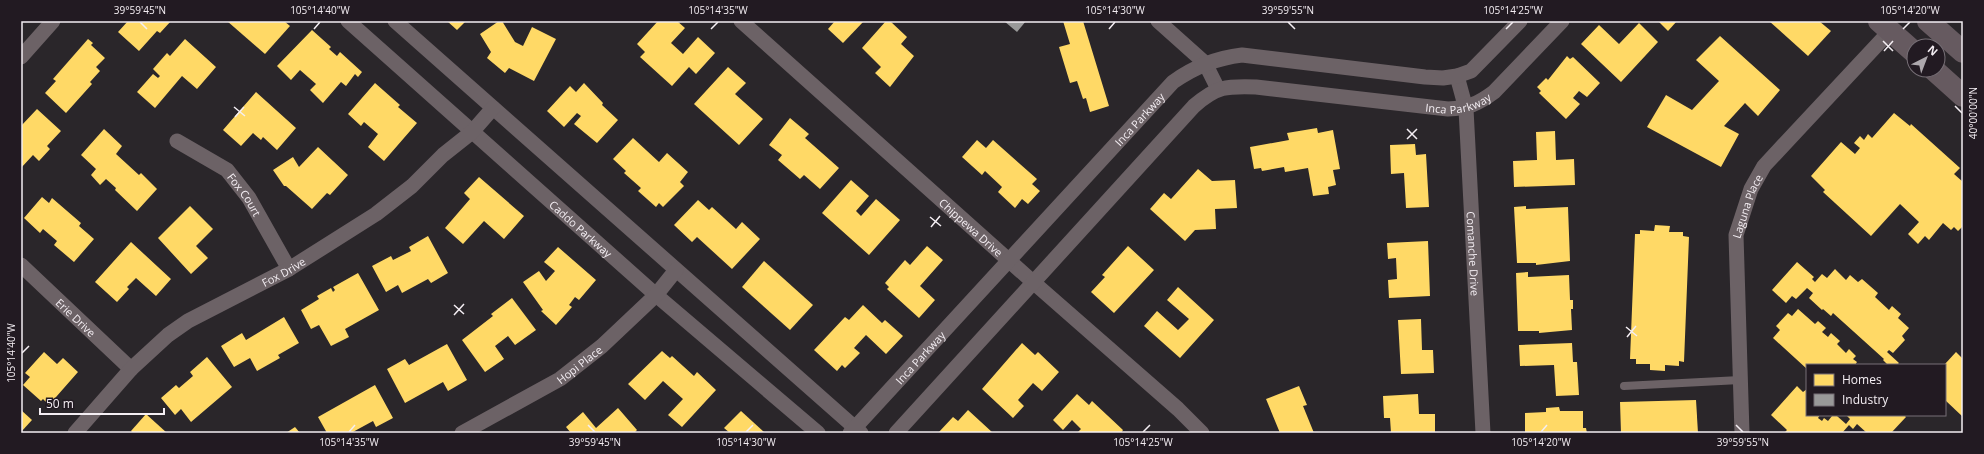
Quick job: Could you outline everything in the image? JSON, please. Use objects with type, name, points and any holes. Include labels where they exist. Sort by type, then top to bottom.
[{"type":"main road","points":[[1928,21],[1961,47]]},
{"type":"main road","points":[[1885,26],[1906,45]]},
{"type":"main road","points":[[1943,78],[1963,96]]},
{"type":"street","points":[[21,57],[53,21]]},
{"type":"street","name":"Caddo Parkway","points":[[348,21],[656,295],[818,433]]},
{"type":"street","points":[[395,21],[856,431]]},
{"type":"street","name":"Chippewa Drive","points":[[742,21],[1009,261],[1178,409],[1202,433]]},
{"type":"street","points":[[1158,21],[1205,63],[1218,89]]},
{"type":"street","name":"Inca Parkway","points":[[856,431],[1173,82],[1188,71],[1205,63],[1224,57],[1242,55],[1425,77],[1442,78],[1457,76],[1471,71],[1520,21]]},
{"type":"street","name":"Inca Parkway","points":[[896,433],[1194,106],[1207,95],[1218,89],[1234,86],[1256,87],[1448,109],[1466,108],[1482,101],[1494,92],[1562,21]]},
{"type":"street","name":"Laguna Place","points":[[1742,433],[1736,235],[1751,189],[1764,166],[1885,26]]},
{"type":"street","name":"Comanche Drive","points":[[1457,76],[1466,108],[1483,433]]},
{"type":"street","name":"Fox Drive","points":[[75,433],[131,369],[168,335],[188,321],[289,269],[376,214],[412,186],[443,155],[472,132],[493,108]]},
{"type":"street","name":"Fox Court","points":[[177,141],[227,170],[249,198],[289,269]]},
{"type":"street","name":"Erie Drive","points":[[21,265],[131,369]]},
{"type":"street","name":"Hopi Place","points":[[462,433],[560,379],[602,346],[656,295],[676,270]]},
{"type":"lane","points":[[1624,386],[1740,380]]},
{"type":"building: Homes","points":[[128,21],[171,21],[160,33],[157,31],[139,51],[118,32]]},
{"type":"building: Homes","points":[[227,21],[284,21],[290,26],[265,54]]},
{"type":"building: Homes","points":[[447,21],[466,21],[457,30]]},
{"type":"building: Homes","points":[[499,21],[502,21],[515,42],[523,46],[532,27],[556,39],[534,81],[509,68],[505,73],[487,58],[491,52],[480,34]]},
{"type":"building: Homes","points":[[658,21],[677,21],[685,28],[671,43],[683,54],[698,37],[715,53],[696,74],[689,67],[672,86],[640,57],[645,52],[637,44]]},
{"type":"building: Homes","points":[[835,21],[864,21],[843,43],[828,29]]},
{"type":"building: Homes","points":[[886,21],[890,21],[907,37],[901,44],[914,56],[890,87],[875,73],[881,67],[862,48]]},
{"type":"building: Homes","points":[[1063,21],[1083,21],[1109,106],[1090,112],[1086,98],[1083,99],[1077,81],[1070,83],[1059,47],[1070,44]]},
{"type":"building: Homes","points":[[1658,21],[1677,21],[1668,31]]},
{"type":"building: Homes","points":[[1769,21],[1819,21],[1831,31],[1808,56]]},
{"type":"building: Homes","points":[[1639,23],[1658,42],[1621,82],[1581,44],[1599,25],[1619,44]]},
{"type":"building: Homes","points":[[312,30],[331,47],[329,49],[337,56],[340,52],[362,72],[358,77],[355,74],[346,86],[341,82],[323,103],[310,90],[316,84],[300,70],[291,80],[277,66]]},
{"type":"building: Homes","points":[[1720,36],[1780,90],[1758,116],[1745,103],[1724,126],[1739,134],[1721,167],[1647,127],[1666,95],[1692,110],[1719,81],[1696,60]]},
{"type":"building: Homes","points":[[88,39],[93,43],[91,45],[105,58],[96,67],[100,71],[90,82],[92,84],[66,113],[45,93],[56,81],[53,79]]},
{"type":"building: Homes","points":[[185,39],[216,67],[197,89],[182,76],[155,108],[137,92],[153,74],[158,78],[160,76],[153,69],[167,53],[170,56]]},
{"type":"building: Homes","points":[[1567,56],[1570,59],[1573,57],[1600,83],[1587,97],[1579,91],[1573,98],[1580,104],[1566,119],[1539,93],[1541,91],[1537,87],[1546,78],[1548,80]]},
{"type":"building: Homes","points":[[728,67],[746,83],[735,94],[763,119],[739,145],[694,104]]},
{"type":"building: Homes","points":[[375,83],[400,105],[398,107],[417,123],[384,161],[368,147],[378,134],[364,122],[361,126],[348,114]]},
{"type":"building: Homes","points":[[584,83],[603,103],[602,105],[618,120],[597,143],[574,124],[581,116],[577,113],[564,127],[547,111],[570,86],[576,92]]},
{"type":"building: Homes","points":[[256,92],[296,128],[277,150],[263,137],[261,140],[253,133],[241,146],[223,130]]},
{"type":"building: Homes","points":[[37,109],[61,131],[47,146],[50,149],[39,161],[33,155],[21,168],[21,126]]},
{"type":"building: Homes","points":[[1894,113],[1910,126],[1911,124],[1960,168],[1954,174],[1963,182],[1963,226],[1958,231],[1954,227],[1951,230],[1943,223],[1929,240],[1925,236],[1918,244],[1908,234],[1919,222],[1900,204],[1871,236],[1823,192],[1825,190],[1811,176],[1841,142],[1855,154],[1860,148],[1854,143],[1860,136],[1864,140],[1868,134],[1872,138]]},
{"type":"building: Homes","points":[[790,118],[809,134],[805,138],[839,168],[820,189],[804,175],[800,179],[778,160],[782,155],[769,145]]},
{"type":"building: Homes","points":[[1317,128],[1318,133],[1333,130],[1340,169],[1333,170],[1336,185],[1328,187],[1329,194],[1313,196],[1308,168],[1285,172],[1284,167],[1262,171],[1261,168],[1254,169],[1250,147],[1289,140],[1287,133]]},
{"type":"building: Homes","points":[[104,129],[122,146],[116,154],[139,175],[141,173],[157,189],[137,211],[106,179],[100,185],[91,175],[96,169],[81,155]]},
{"type":"building: Homes","points":[[1555,131],[1556,160],[1574,159],[1575,185],[1514,187],[1513,161],[1537,160],[1536,132]]},
{"type":"building: Homes","points":[[633,138],[659,162],[667,153],[688,172],[680,182],[684,186],[663,207],[659,203],[656,207],[638,191],[641,188],[624,173],[626,171],[613,159]]},
{"type":"building: Homes","points":[[977,140],[986,148],[993,140],[1037,179],[1032,184],[1040,191],[1028,204],[1022,199],[1015,208],[998,192],[1002,187],[985,171],[982,175],[962,157]]},
{"type":"building: Homes","points":[[1415,144],[1416,155],[1426,154],[1429,207],[1406,208],[1404,173],[1391,174],[1390,145]]},
{"type":"building: Homes","points":[[318,147],[348,175],[330,195],[327,193],[312,209],[286,186],[284,186],[273,170],[293,157],[299,167]]},
{"type":"building: Homes","points":[[1198,169],[1212,181],[1235,180],[1237,208],[1215,209],[1216,229],[1195,230],[1185,241],[1150,209],[1164,193],[1171,199]]},
{"type":"building: Homes","points":[[479,177],[524,216],[504,239],[484,221],[463,244],[445,228],[470,199],[464,193]]},
{"type":"building: Homes","points":[[851,180],[869,196],[856,211],[861,216],[876,199],[900,220],[869,255],[822,213]]},
{"type":"building: Homes","points":[[42,197],[49,203],[52,198],[81,223],[79,226],[94,239],[74,262],[54,245],[57,241],[43,229],[40,233],[24,218]]},
{"type":"building: Homes","points":[[698,200],[709,210],[712,207],[736,229],[742,222],[760,239],[732,269],[697,237],[692,242],[674,225]]},
{"type":"building: Homes","points":[[190,206],[213,229],[196,246],[208,258],[191,274],[158,238]]},
{"type":"building: Homes","points":[[1526,206],[1526,209],[1568,207],[1570,261],[1536,265],[1536,263],[1517,263],[1514,207]]},
{"type":"building: Homes","points":[[1655,225],[1670,226],[1669,232],[1683,232],[1683,236],[1689,237],[1684,362],[1679,361],[1679,366],[1665,365],[1665,371],[1650,370],[1650,364],[1636,364],[1636,359],[1630,359],[1635,234],[1640,234],[1640,230],[1654,231]]},
{"type":"building: Homes","points":[[428,236],[448,273],[431,283],[428,279],[402,293],[398,285],[386,292],[372,266],[391,256],[393,260],[411,251],[409,247]]},
{"type":"building: Homes","points":[[1428,241],[1430,296],[1389,298],[1388,280],[1397,279],[1396,258],[1388,259],[1387,243]]},
{"type":"building: Homes","points":[[131,242],[171,279],[156,296],[136,278],[127,287],[129,289],[117,302],[95,282]]},
{"type":"building: Homes","points":[[927,246],[943,260],[920,286],[935,300],[919,318],[887,289],[889,287],[885,283],[905,260],[910,265]]},
{"type":"building: Homes","points":[[1128,246],[1154,270],[1114,313],[1091,292],[1105,277],[1102,275]]},
{"type":"building: Homes","points":[[558,247],[596,280],[579,300],[575,297],[569,305],[572,307],[556,325],[541,311],[543,310],[523,282],[539,271],[546,281],[555,271],[544,262]]},
{"type":"building: Homes","points":[[764,261],[813,305],[790,330],[742,287]]},
{"type":"building: Homes","points":[[1797,262],[1814,277],[1812,279],[1815,282],[1822,274],[1827,278],[1835,269],[1846,280],[1850,275],[1858,282],[1862,279],[1878,293],[1875,297],[1889,310],[1892,306],[1901,314],[1898,318],[1909,328],[1902,336],[1905,340],[1893,353],[1889,350],[1887,352],[1899,363],[1887,364],[1883,360],[1884,359],[1833,313],[1831,316],[1809,298],[1813,293],[1807,288],[1796,299],[1792,296],[1786,303],[1772,290]]},
{"type":"building: Homes","points":[[1528,272],[1528,277],[1569,275],[1570,300],[1573,300],[1573,309],[1571,309],[1572,330],[1539,333],[1539,331],[1518,331],[1516,273]]},
{"type":"building: Homes","points":[[358,273],[379,310],[345,329],[349,337],[331,346],[319,325],[311,329],[301,310],[319,299],[317,296],[331,288],[333,292],[335,290],[333,287]]},
{"type":"building: Homes","points":[[1178,287],[1214,320],[1180,358],[1144,326],[1157,311],[1178,330],[1189,319],[1167,300]]},
{"type":"building: Homes","points":[[512,298],[536,330],[515,345],[508,336],[495,346],[504,359],[485,372],[462,340],[493,316],[491,314]]},
{"type":"building: Homes","points":[[863,305],[882,323],[885,320],[903,336],[886,354],[866,335],[854,348],[860,353],[845,368],[842,365],[837,371],[814,350],[845,317],[849,320]]},
{"type":"building: Homes","points":[[1798,309],[1815,324],[1818,321],[1826,328],[1822,332],[1828,337],[1831,333],[1840,341],[1837,344],[1846,353],[1849,349],[1856,356],[1853,359],[1857,362],[1856,364],[1806,364],[1806,368],[1773,338],[1780,330],[1776,326],[1788,313],[1792,316]]},
{"type":"building: Homes","points":[[284,317],[299,343],[278,355],[280,358],[257,371],[250,358],[234,367],[221,346],[242,333],[246,340]]},
{"type":"building: Homes","points":[[1421,319],[1422,350],[1433,350],[1434,373],[1401,374],[1398,320]]},
{"type":"building: Homes","points":[[1022,343],[1035,355],[1038,352],[1059,372],[1042,391],[1033,383],[1018,400],[1024,406],[1013,418],[982,389]]},
{"type":"building: Homes","points":[[1572,343],[1573,362],[1577,362],[1579,395],[1556,396],[1554,365],[1520,366],[1519,345]]},
{"type":"building: Homes","points":[[447,344],[467,380],[448,391],[443,382],[405,403],[387,369],[405,359],[409,365]]},
{"type":"building: Homes","points":[[662,351],[670,358],[672,356],[694,376],[697,372],[716,390],[682,427],[668,415],[683,399],[663,381],[645,400],[628,384]]},
{"type":"building: Homes","points":[[44,352],[57,364],[63,358],[78,372],[49,405],[43,399],[41,401],[23,385],[30,377],[25,373]]},
{"type":"building: Homes","points":[[1956,352],[1963,359],[1963,417],[1946,401],[1945,364]]},
{"type":"building: Homes","points":[[207,357],[232,387],[191,422],[181,409],[175,415],[161,398],[176,385],[179,388],[193,376],[190,372]]},
{"type":"building: Homes","points":[[375,385],[393,418],[376,427],[373,421],[351,433],[327,433],[318,417]]},
{"type":"building: Homes","points":[[1299,386],[1307,405],[1303,406],[1314,433],[1280,433],[1266,399]]},
{"type":"building: Homes","points":[[1797,386],[1803,392],[1806,390],[1806,416],[1819,416],[1818,418],[1822,421],[1824,418],[1828,421],[1832,416],[1837,416],[1846,424],[1850,419],[1847,416],[1906,417],[1891,433],[1867,433],[1857,424],[1853,429],[1849,425],[1842,433],[1784,433],[1787,430],[1771,415]]},
{"type":"building: Homes","points":[[1077,394],[1089,405],[1092,401],[1123,430],[1121,433],[1077,433],[1081,429],[1072,420],[1063,430],[1053,420]]},
{"type":"building: Homes","points":[[1418,394],[1419,414],[1435,414],[1435,433],[1391,433],[1390,418],[1384,418],[1383,396]]},
{"type":"building: Homes","points":[[1696,400],[1698,433],[1621,433],[1620,402]]},
{"type":"building: Homes","points":[[1559,407],[1560,411],[1583,411],[1583,428],[1586,428],[1587,433],[1525,433],[1525,413],[1546,412],[1546,408]]},
{"type":"building: Homes","points":[[618,408],[637,430],[634,433],[571,433],[566,427],[583,412],[596,428]]},
{"type":"building: Homes","points":[[21,410],[32,420],[21,432]]},
{"type":"building: Homes","points":[[968,410],[993,433],[938,433],[953,417],[958,421]]},
{"type":"building: Homes","points":[[741,411],[765,433],[730,433],[724,428]]},
{"type":"building: Homes","points":[[146,414],[167,433],[133,433],[131,431]]},
{"type":"building: Homes","points":[[295,427],[300,433],[286,433]]},
{"type":"building: Industry","points":[[1004,21],[1026,21],[1017,32]]}]
